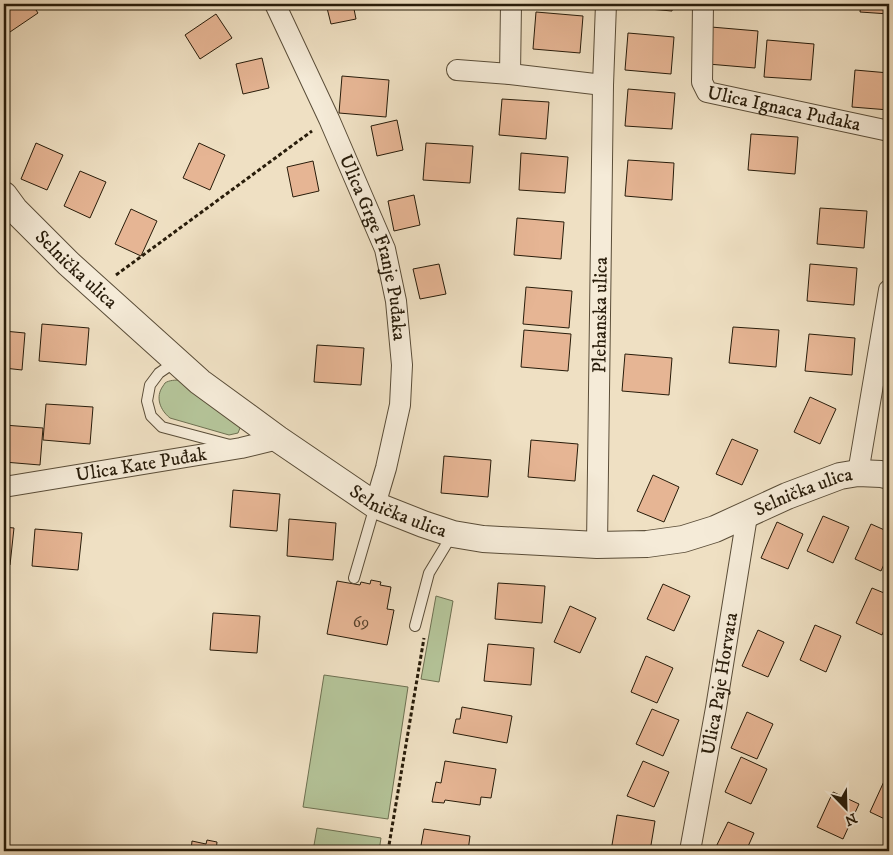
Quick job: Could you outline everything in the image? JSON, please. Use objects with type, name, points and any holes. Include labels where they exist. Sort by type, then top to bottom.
[{"type":"street","name":"Ulica Grge Franje Puđaka","points":[[275,4],[329,119],[385,249],[396,301],[402,365],[400,405],[376,504]]},
{"type":"street","points":[[510,74],[511,4]]},
{"type":"street","name":"Plehanska ulica","points":[[596,545],[603,85],[606,4]]},
{"type":"street","name":"Ulica Ignaca Puđaka","points":[[703,4],[702,82],[707,92],[889,130]]},
{"type":"street","points":[[457,70],[603,85]]},
{"type":"street","name":"Selnička ulica","points":[[4,194],[15,210],[68,263],[200,382],[278,439],[376,504],[452,534],[483,539],[596,545],[647,544],[683,539],[715,529],[747,516],[787,496],[840,476],[858,473],[889,476]]},
{"type":"street","points":[[858,473],[889,290]]},
{"type":"street","name":"Ulica Kate Puđak","points":[[4,486],[241,448],[278,439]]},
{"type":"street","name":"Ulica Paje Horvata","points":[[690,851],[716,708],[747,516]]},
{"type":"lane","points":[[176,362],[159,373],[150,385],[147,402],[151,416],[162,427],[241,448]]},
{"type":"lane","points":[[354,578],[376,504]]},
{"type":"lane","points":[[420,627],[429,573],[452,534]]},
{"type":"path","points":[[113,277],[329,119]]},
{"type":"path","points":[[388,851],[420,627]]},
{"type":"green space","points":[[181,380],[239,423],[238,433],[229,435],[170,418],[166,415],[159,399],[161,390],[167,382]]},
{"type":"green space","points":[[436,596],[453,601],[439,682],[421,679]]},
{"type":"green space","points":[[324,675],[408,687],[388,819],[303,807]]},
{"type":"green space","points":[[317,828],[381,838],[379,851],[313,851]]},
{"type":"building","points":[[4,4],[32,4],[38,13],[7,34],[4,30]]},
{"type":"building","points":[[326,4],[353,4],[356,19],[331,24]]},
{"type":"building","points":[[626,4],[673,4],[672,11],[626,7]]},
{"type":"building","points":[[861,4],[889,4],[889,14],[860,12]]},
{"type":"building","points":[[536,12],[583,16],[580,53],[533,49]]},
{"type":"building","points":[[216,14],[232,38],[200,59],[185,35]]},
{"type":"building","points":[[711,27],[758,31],[755,68],[708,64]]},
{"type":"building","points":[[628,33],[674,37],[671,74],[625,70]]},
{"type":"building","points":[[767,40],[814,44],[811,80],[764,77]]},
{"type":"building","points":[[262,58],[269,88],[243,94],[236,64]]},
{"type":"building","points":[[855,70],[889,73],[889,110],[852,107]]},
{"type":"building","points":[[342,76],[389,80],[386,117],[339,113]]},
{"type":"building","points":[[628,89],[675,93],[672,129],[625,126]]},
{"type":"building","points":[[502,99],[549,102],[546,139],[499,135]]},
{"type":"building","points":[[397,120],[403,150],[377,156],[371,126]]},
{"type":"building","points":[[751,134],[798,137],[795,174],[748,170]]},
{"type":"building","points":[[36,143],[63,155],[47,190],[21,179]]},
{"type":"building","points":[[199,143],[225,155],[210,190],[183,178]]},
{"type":"building","points":[[426,143],[473,146],[470,183],[423,180]]},
{"type":"building","points":[[521,153],[568,157],[565,193],[519,190]]},
{"type":"building","points":[[628,160],[674,163],[672,200],[625,196]]},
{"type":"building","points":[[313,161],[319,191],[293,197],[287,167]]},
{"type":"building","points":[[80,171],[106,182],[90,218],[64,206]]},
{"type":"building","points":[[414,195],[420,225],[394,231],[388,201]]},
{"type":"building","points":[[820,208],[867,211],[864,248],[817,244]]},
{"type":"building","points":[[131,209],[157,221],[141,256],[115,244]]},
{"type":"building","points":[[517,218],[564,222],[561,259],[514,255]]},
{"type":"building","points":[[439,264],[446,294],[420,299],[413,269]]},
{"type":"building","points":[[810,264],[857,268],[854,305],[807,301]]},
{"type":"building","points":[[526,287],[572,291],[569,328],[523,324]]},
{"type":"building","points":[[42,324],[89,328],[86,365],[39,361]]},
{"type":"building","points":[[733,327],[779,330],[776,367],[729,363]]},
{"type":"building","points":[[524,330],[571,334],[568,371],[521,367]]},
{"type":"building","points":[[4,331],[25,333],[22,370],[4,368]]},
{"type":"building","points":[[809,334],[855,338],[852,375],[805,371]]},
{"type":"building","points":[[317,345],[364,348],[361,385],[314,382]]},
{"type":"building","points":[[625,354],[672,358],[669,395],[622,391]]},
{"type":"building","points":[[810,397],[836,409],[820,444],[794,432]]},
{"type":"building","points":[[46,404],[93,407],[90,444],[43,440]]},
{"type":"building","points":[[4,425],[43,428],[40,465],[4,462]]},
{"type":"building","points":[[732,439],[758,450],[742,485],[716,474]]},
{"type":"building","points":[[531,440],[578,444],[575,481],[528,477]]},
{"type":"building","points":[[444,456],[491,460],[488,497],[441,493]]},
{"type":"building","points":[[653,475],[679,487],[664,522],[637,511]]},
{"type":"building","points":[[233,490],[280,494],[277,531],[230,527]]},
{"type":"building","points":[[823,516],[849,527],[833,563],[807,551]]},
{"type":"building","points":[[289,519],[336,523],[333,560],[287,556]]},
{"type":"building","points":[[777,522],[803,534],[788,569],[761,558]]},
{"type":"building","points":[[871,524],[889,532],[889,553],[881,571],[855,559]]},
{"type":"building","points":[[4,527],[14,528],[10,565],[4,564]]},
{"type":"building","points":[[35,529],[82,533],[78,570],[32,566]]},
{"type":"building","points":[[371,580],[381,582],[380,585],[391,587],[387,609],[394,610],[387,645],[327,634],[337,581],[360,585],[361,582],[370,584]]},
{"type":"building","points":[[498,583],[545,586],[542,623],[495,619]]},
{"type":"building","points":[[663,584],[690,596],[674,631],[647,619]]},
{"type":"building","points":[[872,588],[889,595],[889,618],[882,635],[856,623]]},
{"type":"building","points":[[570,606],[596,618],[580,653],[554,642]]},
{"type":"building","points":[[213,613],[260,616],[257,653],[210,650]]},
{"type":"building","points":[[815,625],[841,636],[826,672],[800,660]]},
{"type":"building","points":[[758,630],[784,642],[768,677],[742,666]]},
{"type":"building","points":[[488,644],[534,648],[531,685],[484,681]]},
{"type":"building","points":[[646,656],[673,668],[657,703],[631,692]]},
{"type":"building","points":[[462,707],[512,716],[507,743],[453,733],[456,719],[460,719]]},
{"type":"building","points":[[652,709],[679,720],[663,756],[636,744]]},
{"type":"building","points":[[747,712],[773,724],[757,759],[731,748]]},
{"type":"building","points":[[741,757],[767,769],[751,804],[725,792]]},
{"type":"building","points":[[445,761],[496,769],[491,798],[481,797],[480,805],[445,800],[444,803],[432,802],[436,782],[441,783]]},
{"type":"building","points":[[643,761],[669,772],[654,807],[627,796]]},
{"type":"building","points":[[886,777],[889,778],[889,821],[870,812]]},
{"type":"building","points":[[833,792],[859,804],[843,839],[817,827]]},
{"type":"building","points":[[617,815],[655,821],[650,851],[611,851]]},
{"type":"building","points":[[728,822],[754,833],[746,851],[714,851]]},
{"type":"building","points":[[424,829],[470,836],[468,851],[420,851]]},
{"type":"building","points":[[207,840],[217,842],[216,851],[191,851],[192,841],[206,844]]}]
